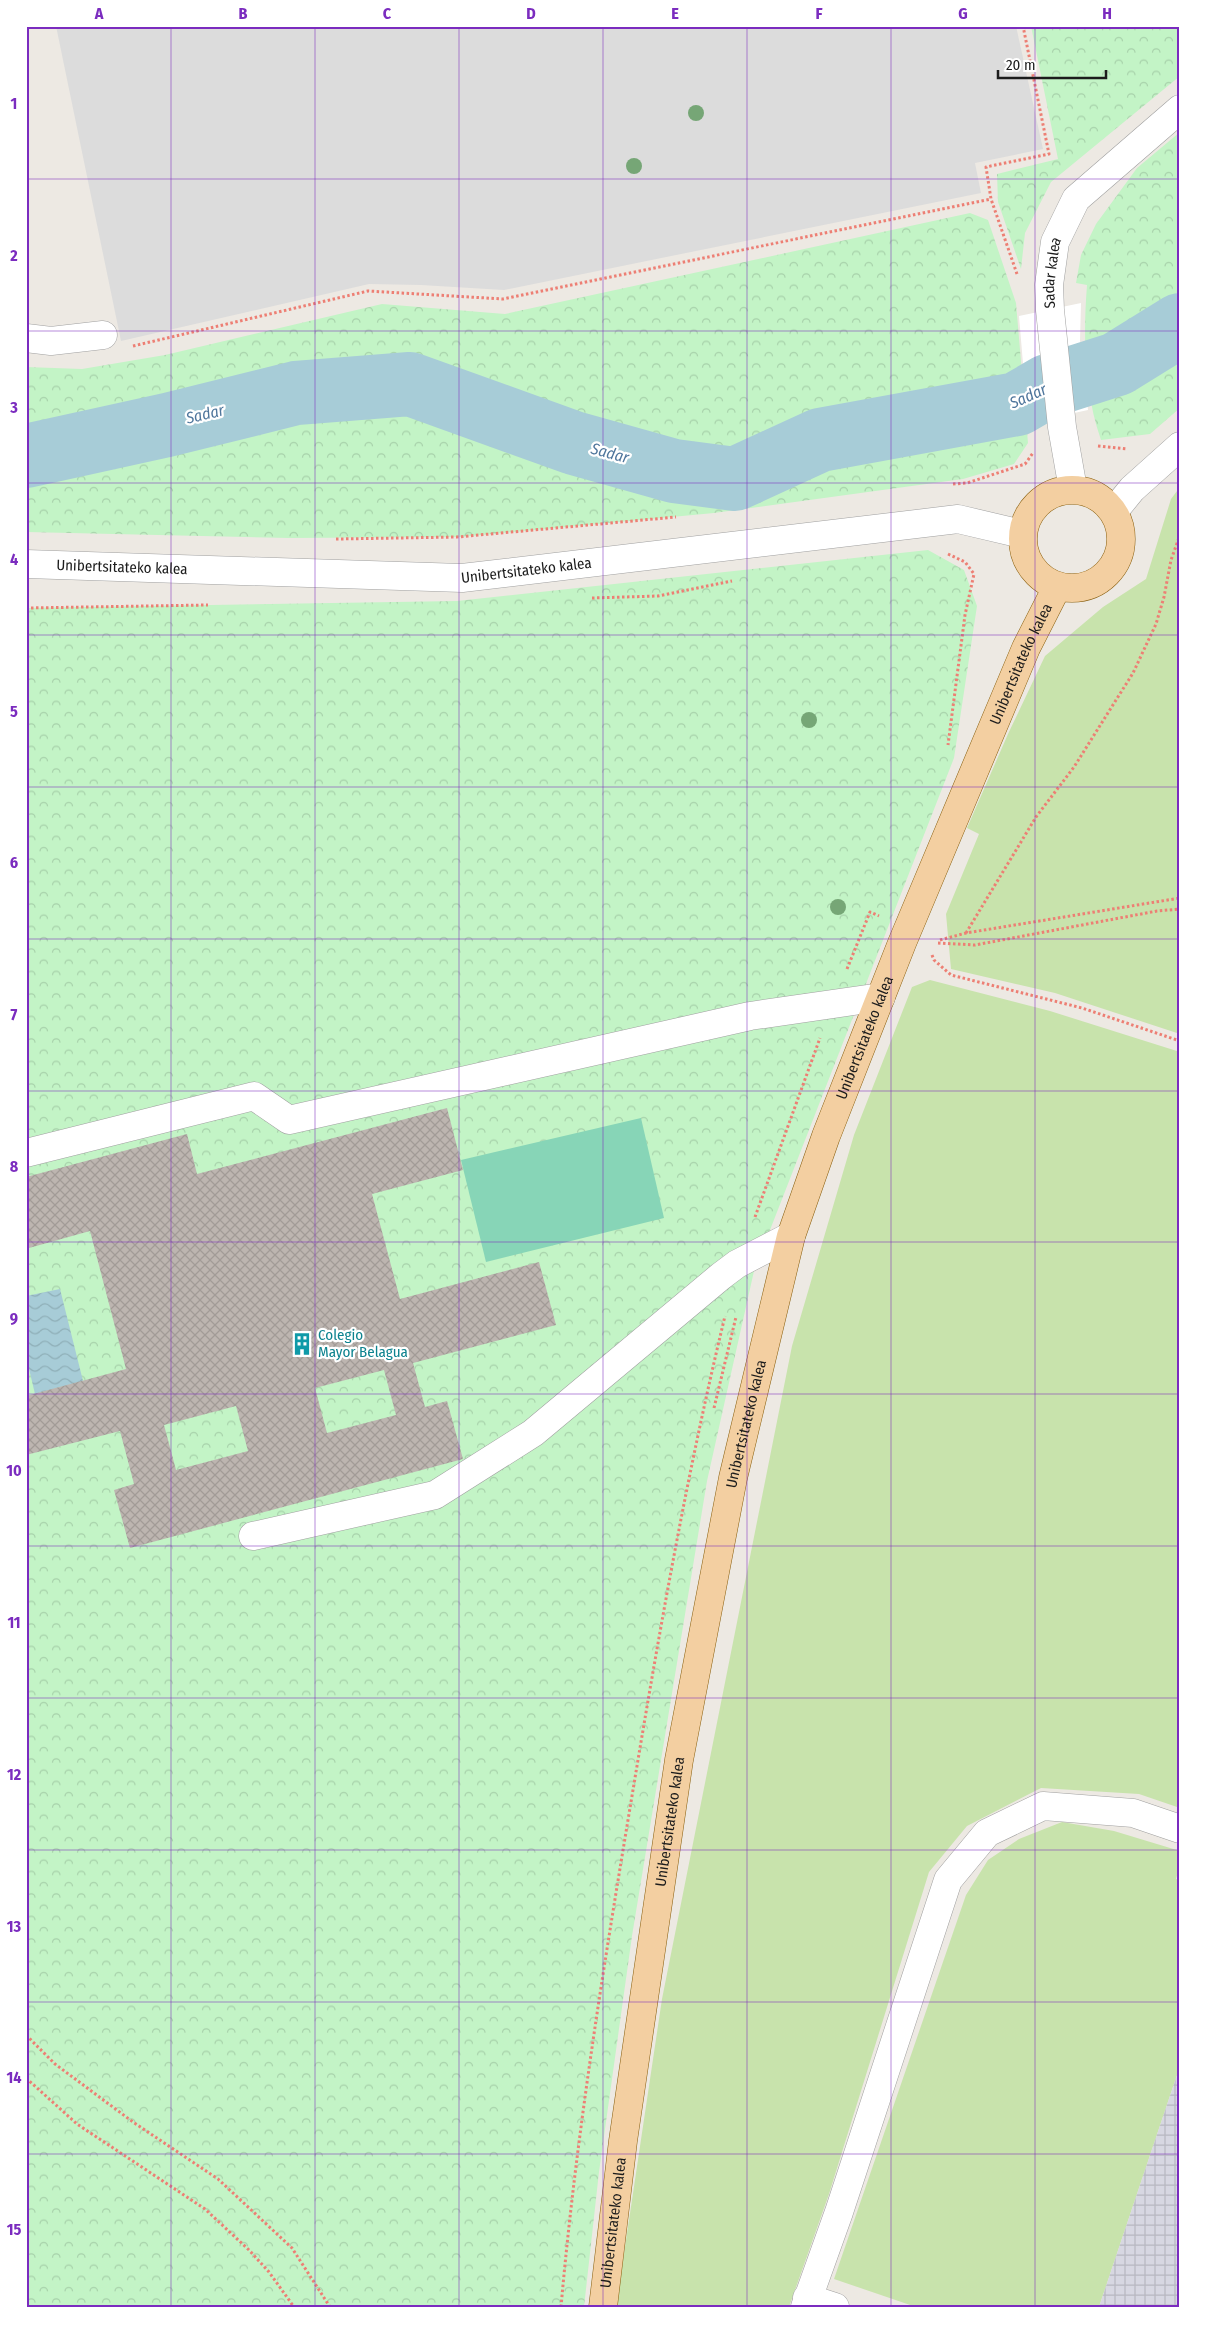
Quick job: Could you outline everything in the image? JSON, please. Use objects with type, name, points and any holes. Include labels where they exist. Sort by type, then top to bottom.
[{"type":"main road","points":[[1073,489],[1093,494],[1114,511],[1121,529],[1122,539],[1118,558],[1110,571],[1096,583],[1078,588],[1056,587],[1030,567],[1024,552],[1022,534],[1024,524],[1039,502],[1054,493],[1073,489]]},
{"type":"main road","name":"Unibertsitateko kalea","points":[[602,2307],[622,2141],[679,1760],[733,1478],[791,1236],[826,1136],[881,997],[1026,648],[1056,587]]},
{"type":"street","name":"Sadar kalea","points":[[1073,489],[1060,416],[1050,310],[1049,285],[1055,242],[1076,199],[1180,109]]},
{"type":"street","points":[[26,338],[51,341],[103,335]]},
{"type":"street","points":[[1114,511],[1132,489],[1180,446]]},
{"type":"street","name":"Unibertsitateko kalea","points":[[26,564],[462,578],[958,519],[1022,534]]},
{"type":"street","points":[[26,1153],[254,1096],[289,1120],[750,1016],[881,997]]},
{"type":"street","points":[[253,1536],[435,1495],[533,1433],[721,1276],[738,1264],[791,1236]]},
{"type":"street","points":[[835,2307],[806,2303],[839,2212],[948,1880],[987,1833],[1043,1806],[1132,1813],[1180,1829]]},
{"type":"path","points":[[1018,277],[991,199],[986,167],[1049,154],[1023,26]]},
{"type":"path","points":[[128,347],[368,291],[503,299],[991,199]]},
{"type":"path","points":[[1094,445],[1128,449],[1136,446]]},
{"type":"path","points":[[948,485],[967,483],[1025,464],[1035,450]]},
{"type":"path","points":[[329,539],[457,537],[686,516]]},
{"type":"path","points":[[966,933],[1031,826],[1074,767],[1133,674],[1156,624],[1164,597],[1171,560],[1180,535]]},
{"type":"path","points":[[1180,898],[966,933],[936,942],[975,945],[1138,914],[1180,909]]},
{"type":"path","points":[[931,952],[934,960],[951,975],[1082,1008],[1180,1041]]},
{"type":"path","points":[[26,2035],[55,2064],[133,2122],[218,2179],[292,2248],[330,2307]]},
{"type":"path","points":[[26,2078],[77,2124],[205,2210],[249,2250],[269,2272],[294,2307]]},
{"type":"green space","points":[[1031,26],[1180,26],[1180,76],[1051,182],[1025,233],[1021,269],[998,202],[997,174],[1058,159]]},
{"type":"green space","points":[[1180,132],[1180,408],[1150,434],[1101,440],[1091,402],[1086,364],[1085,324],[1087,285],[1076,283],[1081,255],[1096,224],[1137,168]]},
{"type":"green space","points":[[970,213],[988,220],[1016,303],[1028,443],[1014,464],[963,479],[714,513],[460,537],[289,538],[26,532],[26,367],[82,369],[165,355],[382,304],[505,314]]},
{"type":"green space","points":[[1180,487],[1180,1034],[1055,993],[951,969],[946,914],[979,834],[967,828],[1045,656],[1103,607],[1146,579],[1171,499]]},
{"type":"green space","points":[[928,550],[964,570],[977,606],[954,758],[754,1271],[707,1481],[632,1936],[599,2172],[584,2307],[26,2307],[26,608],[457,601]]},
{"type":"green space","points":[[930,980],[1050,1011],[1180,1052],[1180,1808],[1139,1794],[1041,1788],[967,1826],[929,1872],[829,2194],[789,2307],[616,2307],[662,1999],[792,1346],[854,1135],[912,987]]},
{"type":"green space","points":[[641,1118],[664,1218],[486,1262],[461,1160]]},
{"type":"green space","points":[[1062,1822],[1114,1831],[1180,1851],[1180,1865],[1176,1879],[1180,1880],[1180,2066],[1099,2307],[916,2307],[834,2279],[966,1895],[988,1860],[1019,1839]]},
{"type":"shaded area","points":[[56,26],[1016,26],[1043,149],[975,163],[981,193],[504,290],[369,284],[121,341]]},
{"type":"shaded area","points":[[1180,2066],[1180,2307],[1099,2307]]},
{"type":"water","points":[[60,1289],[83,1381],[35,1394],[26,1356],[26,1296]]},
{"type":"pier","points":[[1081,303],[1080,341],[1088,410],[1028,423],[1019,316]]},
{"type":"building","name":"Colegio Mayor Belagua","points":[[447,1108],[463,1170],[372,1194],[400,1299],[539,1262],[556,1325],[413,1363],[425,1407],[447,1401],[463,1459],[130,1548],[114,1490],[134,1484],[120,1431],[26,1455],[26,1396],[126,1369],[90,1231],[29,1248],[26,1239],[26,1177],[187,1134],[197,1174]],"holes":[[[384,1370],[396,1415],[327,1433],[315,1388]],[[236,1406],[248,1451],[176,1470],[164,1425]]]},
{"type":"waterway","name":"Sadar","points":[[26,456],[167,425],[296,393],[410,384],[574,443],[674,471],[735,479],[820,440],[1017,404],[1048,386],[1117,364],[1180,325]]},
{"type":"place","name":"Colegio Mayor Belagua","points":[[302,1344]]}]
